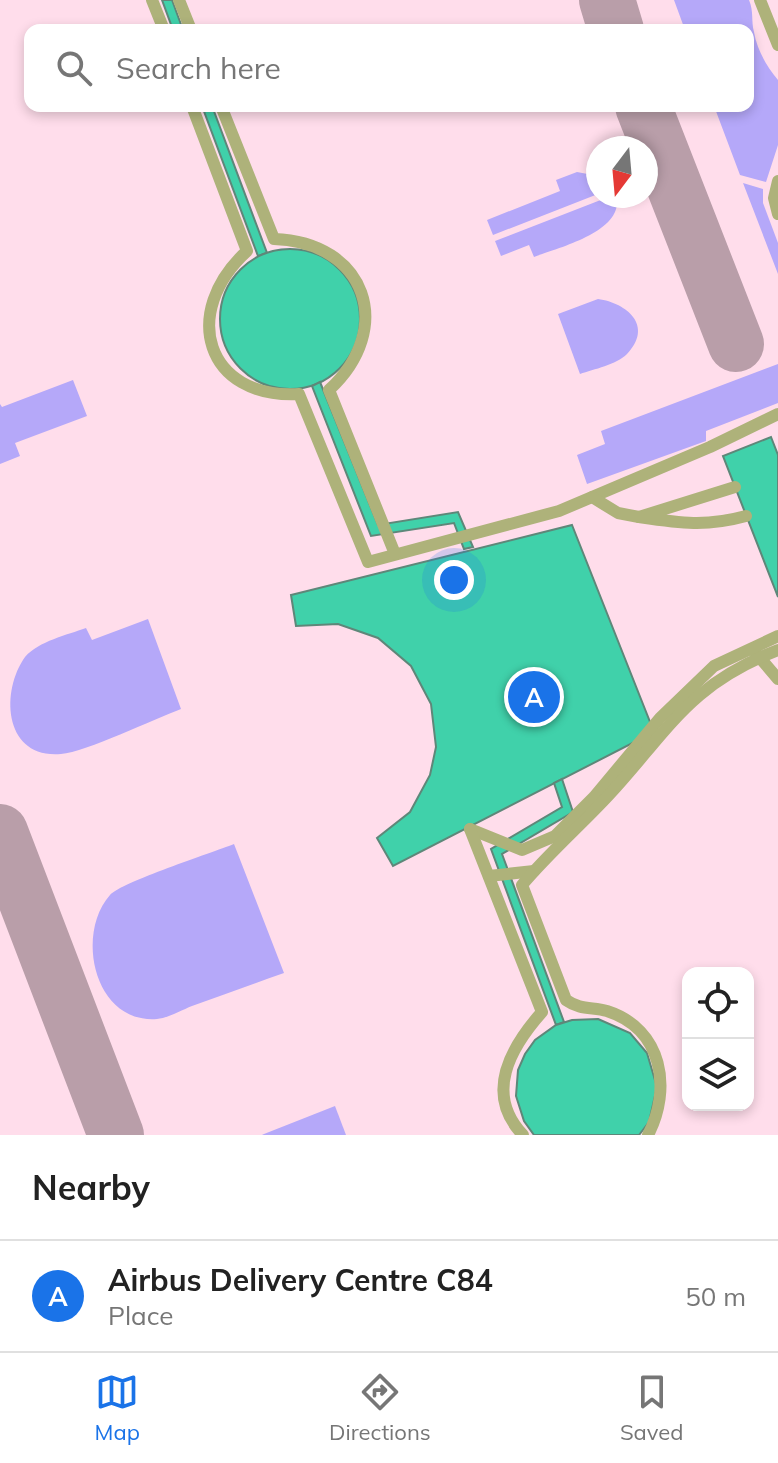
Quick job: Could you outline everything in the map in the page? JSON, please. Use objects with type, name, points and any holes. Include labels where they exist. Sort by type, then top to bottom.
[{"type":"lane","points":[[152,0],[162,24]]},
{"type":"lane","points":[[179,0],[189,24]]},
{"type":"lane","points":[[760,0],[778,45]]},
{"type":"lane","points":[[194,112],[247,251],[220,279],[210,304],[207,327],[211,346],[239,379],[258,390],[299,394],[368,562],[559,511],[710,447],[778,414]]},
{"type":"lane","points":[[223,112],[274,239],[320,247],[347,269],[361,288],[368,309],[360,350],[329,390],[395,554]]},
{"type":"lane","points":[[778,181],[774,198],[778,214]]},
{"type":"lane","points":[[639,517],[735,487]]},
{"type":"lane","points":[[592,497],[618,513],[696,525],[716,524],[746,516]]},
{"type":"lane","points":[[648,1135],[662,1095],[657,1053],[649,1040],[622,1018],[607,1011],[577,1008],[566,1000],[522,885],[608,795],[693,698],[778,636]]},
{"type":"lane","points":[[523,1135],[508,1117],[502,1096],[515,1044],[542,1012],[470,829],[522,850],[555,836],[594,797],[683,694],[714,666],[755,652],[778,650]]},
{"type":"lane","points":[[755,652],[778,679]]},
{"type":"lane","points":[[489,876],[534,871]]},
{"type":"shaded area","points":[[674,0],[749,0],[753,24],[683,24]]},
{"type":"shaded area","points":[[754,32],[766,64],[778,80],[778,145],[766,182],[740,175],[716,112],[754,112]]},
{"type":"shaded area","points":[[577,172],[586,174],[586,199],[493,235],[487,220],[560,191],[556,180]]},
{"type":"shaded area","points":[[743,183],[763,189],[763,203],[778,243],[778,274]]},
{"type":"shaded area","points":[[586,206],[616,208],[611,219],[588,236],[534,257],[529,245],[501,256],[495,241]]},
{"type":"shaded area","points":[[598,299],[619,305],[627,311],[634,318],[638,334],[635,344],[622,358],[580,374],[558,314]]},
{"type":"shaded area","points":[[778,364],[778,403],[706,431],[706,441],[587,484],[577,455],[605,444],[601,431]]},
{"type":"shaded area","points":[[73,380],[87,416],[15,443],[20,456],[0,464],[0,404],[2,407]]},
{"type":"shaded area","points":[[148,619],[181,709],[72,752],[42,753],[28,746],[18,735],[10,704],[17,671],[25,657],[45,643],[86,628],[92,640]]},
{"type":"shaded area","points":[[234,844],[284,973],[157,1019],[135,1017],[118,1007],[105,992],[93,953],[99,912],[110,895],[148,876]]},
{"type":"shaded area","points":[[335,1106],[346,1135],[262,1135],[264,1134]]},
{"type":"building","points":[[162,0],[172,0],[181,24],[171,24]]},
{"type":"building","points":[[204,112],[214,112],[267,253],[258,256]]},
{"type":"building","points":[[290,249],[317,254],[340,269],[355,292],[360,319],[355,346],[340,369],[317,384],[290,389],[263,384],[240,369],[225,346],[220,319],[225,292],[240,269],[263,254]]},
{"type":"building","points":[[320,382],[378,525],[458,512],[473,547],[464,549],[454,523],[371,536],[312,386]]},
{"type":"building","points":[[771,437],[778,455],[778,597],[723,456]]},
{"type":"building","points":[[572,525],[654,732],[393,866],[377,838],[410,812],[430,775],[436,747],[431,704],[411,666],[378,638],[338,624],[296,626],[291,595]]},
{"type":"building","points":[[562,779],[573,812],[502,854],[564,1022],[556,1025],[491,849],[562,807],[554,783]]},
{"type":"building","points":[[598,1019],[630,1033],[647,1053],[657,1087],[649,1122],[639,1135],[534,1135],[524,1121],[516,1096],[518,1070],[525,1054],[535,1040],[556,1025],[572,1020]]},
{"type":"taxiway","points":[[607,0],[614,24]]},
{"type":"taxiway","points":[[645,112],[736,344]]},
{"type":"taxiway","points":[[0,832],[116,1135]]},
{"type":"place","name":"Airbus Delivery Centre C84","points":[[534,697]]}]
